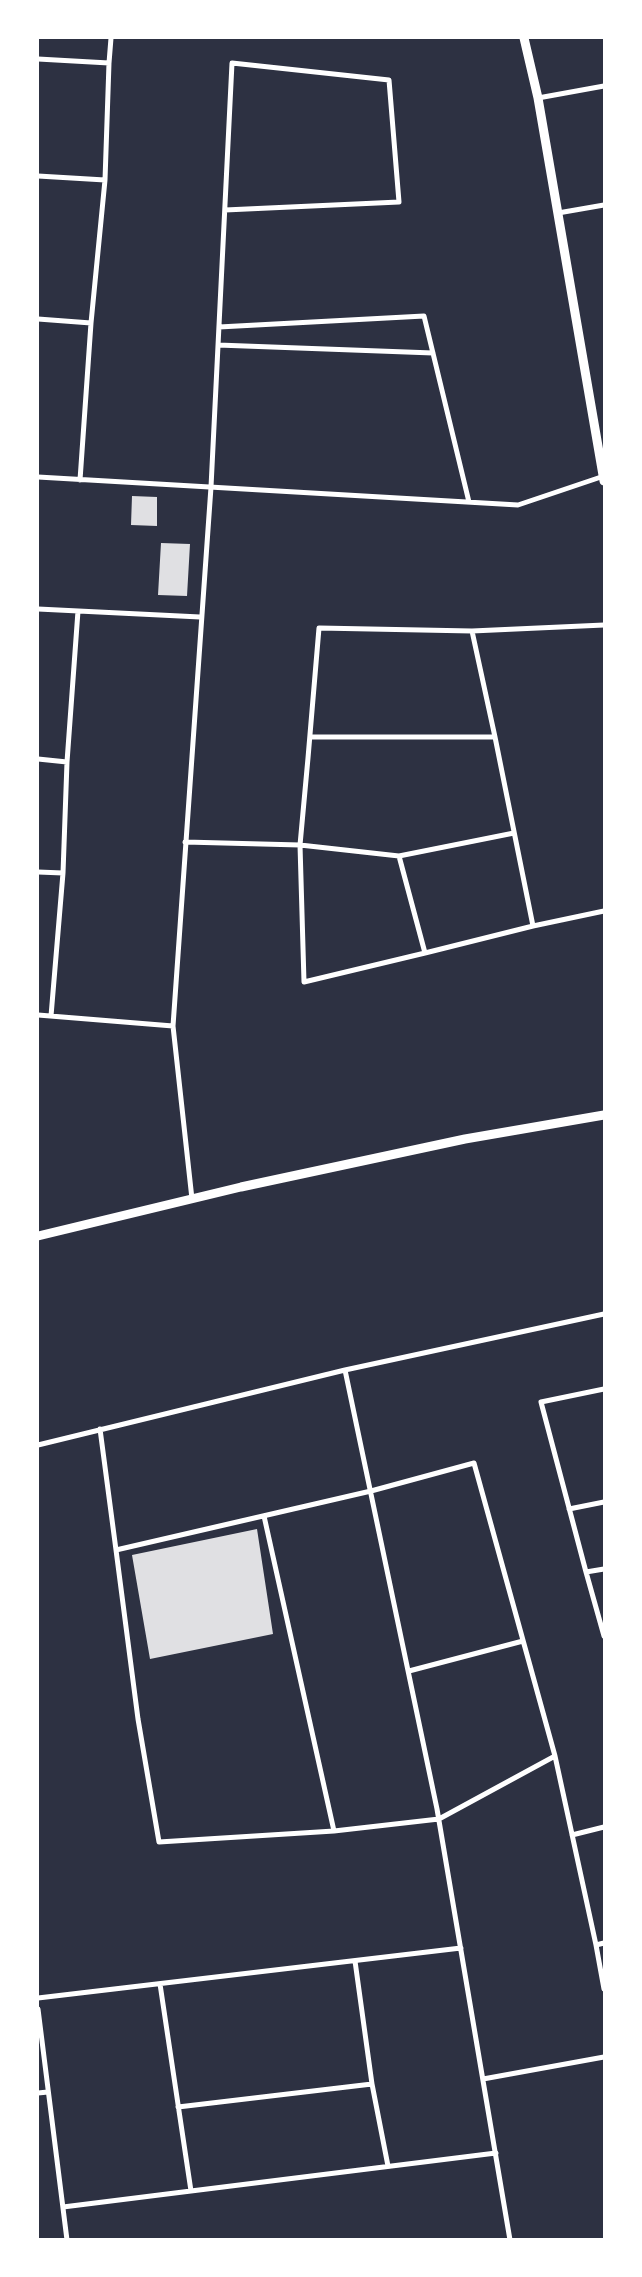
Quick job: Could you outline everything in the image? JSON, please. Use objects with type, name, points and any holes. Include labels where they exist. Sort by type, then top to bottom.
[{"type":"street","points":[[80,480],[91,322],[105,180],[111,38]]},
{"type":"street","points":[[38,478],[518,505],[604,479],[601,444],[538,98],[524,38]]},
{"type":"street","points":[[38,59],[109,62]]},
{"type":"street","points":[[192,1199],[173,1026],[200,617],[211,487],[232,63],[388,80],[399,202],[225,210]]},
{"type":"street","points":[[538,98],[604,86]]},
{"type":"street","points":[[38,176],[105,180]]},
{"type":"street","points":[[558,214],[604,205]]},
{"type":"street","points":[[219,327],[424,316],[469,502]]},
{"type":"street","points":[[38,319],[91,322]]},
{"type":"street","points":[[218,345],[433,353]]},
{"type":"street","points":[[38,609],[200,617]]},
{"type":"street","points":[[51,1016],[63,873],[67,762],[78,611]]},
{"type":"street","points":[[604,625],[472,631],[319,628],[300,844],[304,982],[533,926],[604,911]]},
{"type":"street","points":[[472,631],[533,926]]},
{"type":"street","points":[[310,737],[495,737]]},
{"type":"street","points":[[38,759],[67,762]]},
{"type":"street","points":[[185,842],[300,844],[399,856],[514,834]]},
{"type":"street","points":[[399,856],[425,953]]},
{"type":"street","points":[[38,872],[63,873]]},
{"type":"street","points":[[38,1015],[173,1026]]},
{"type":"street","points":[[38,1236],[192,1199],[465,1139],[604,1116]]},
{"type":"street","points":[[38,1445],[345,1370],[604,1314]]},
{"type":"street","points":[[345,1370],[439,1819],[510,2240]]},
{"type":"street","points":[[604,1389],[541,1402],[604,1636]]},
{"type":"street","points":[[100,1429],[138,1719],[159,1842],[334,1831],[439,1819],[555,1756]]},
{"type":"street","points":[[116,1550],[371,1491],[474,1463],[555,1756],[604,1989]]},
{"type":"street","points":[[569,1509],[604,1502]]},
{"type":"street","points":[[264,1516],[334,1831]]},
{"type":"street","points":[[586,1572],[604,1569]]},
{"type":"street","points":[[408,1671],[523,1641]]},
{"type":"street","points":[[572,1835],[604,1827]]},
{"type":"street","points":[[596,1945],[604,1943]]},
{"type":"street","points":[[38,1998],[461,1948]]},
{"type":"street","points":[[354,1961],[372,2084],[388,2166]]},
{"type":"street","points":[[160,1984],[191,2191]]},
{"type":"street","points":[[38,2009],[67,2240]]},
{"type":"street","points":[[483,2079],[604,2057]]},
{"type":"street","points":[[178,2107],[372,2084]]},
{"type":"street","points":[[38,2093],[48,2092]]},
{"type":"street","points":[[63,2207],[496,2153]]},
{"type":"building","points":[[132,496],[157,497],[157,526],[131,525]]},
{"type":"building","points":[[161,543],[190,544],[187,596],[158,595]]},
{"type":"building","points":[[257,1529],[273,1634],[150,1659],[132,1555]]}]
